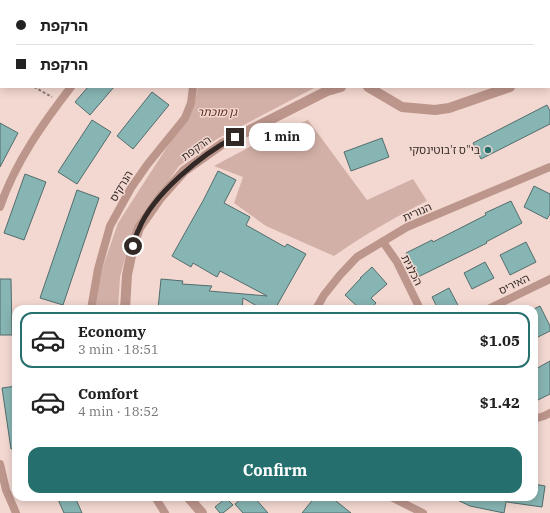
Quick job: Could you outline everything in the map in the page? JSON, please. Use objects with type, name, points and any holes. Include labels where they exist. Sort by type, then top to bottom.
[{"type":"street","points":[[0,207],[16,170],[31,143],[70,88]]},
{"type":"street","name":"הנרקיס","points":[[92,305],[98,269],[110,226],[131,188],[147,165],[185,118],[191,103],[193,88]]},
{"type":"street","name":"הרקפת","points":[[125,305],[133,246],[139,228],[160,198],[184,171],[222,144],[327,91],[338,88]]},
{"type":"street","points":[[370,88],[402,107],[435,110],[449,108],[507,88]]},
{"type":"street","name":"הנורית","points":[[318,305],[324,295],[340,275],[358,258],[407,227],[550,167]]},
{"type":"street","name":"הכלנית","points":[[383,242],[397,262],[418,305]]},
{"type":"street","name":"האיריס","points":[[496,305],[550,279]]},
{"type":"street","points":[[538,418],[550,413]]},
{"type":"street","points":[[0,464],[6,490],[16,513]]},
{"type":"street","points":[[158,501],[165,513]]},
{"type":"street","points":[[192,501],[202,513]]},
{"type":"street","points":[[399,501],[422,513]]},
{"type":"path","points":[[36,88],[60,101]]},
{"type":"green space","name":"גן מוכתר","points":[[198,88],[314,88],[217,139],[179,166],[136,227],[129,244],[120,277],[118,305],[95,305],[98,281],[118,223],[194,105]]},
{"type":"green space","points":[[308,120],[367,200],[413,179],[427,201],[403,213],[334,256],[266,226],[234,203],[243,177],[214,166],[274,134]]},
{"type":"building","points":[[87,88],[113,88],[90,115],[75,102]]},
{"type":"building","points":[[152,92],[169,105],[133,149],[117,136]]},
{"type":"building","points":[[547,105],[550,111],[550,124],[481,159],[473,143]]},
{"type":"building","points":[[92,120],[111,132],[77,184],[58,172]]},
{"type":"building","points":[[0,123],[18,133],[0,167]]},
{"type":"building","points":[[382,138],[389,157],[351,171],[344,152]]},
{"type":"building","points":[[218,171],[236,180],[224,203],[250,217],[246,225],[285,247],[287,244],[306,254],[277,305],[255,305],[243,298],[242,305],[158,305],[161,279],[183,281],[182,284],[212,286],[209,291],[267,296],[220,271],[217,277],[193,263],[191,267],[172,256]]},
{"type":"building","points":[[25,174],[46,182],[24,240],[4,233]]},
{"type":"building","points":[[534,186],[550,194],[550,214],[547,219],[524,207]]},
{"type":"building","points":[[77,190],[99,198],[63,305],[40,298]]},
{"type":"building","points":[[511,201],[522,223],[486,242],[487,243],[418,277],[406,253],[432,240],[433,242],[486,215],[485,213]]},
{"type":"building","points":[[526,242],[536,262],[510,275],[500,255]]},
{"type":"building","points":[[485,262],[494,278],[472,289],[464,273]]},
{"type":"building","points":[[372,267],[387,284],[371,298],[376,303],[374,305],[356,305],[345,295]]},
{"type":"building","points":[[0,279],[11,279],[12,335],[0,335]]},
{"type":"building","points":[[449,288],[458,305],[436,305],[432,297]]},
{"type":"building","points":[[540,306],[550,326],[550,331],[538,337],[538,307]]},
{"type":"building","points":[[550,361],[550,394],[538,400],[538,368]]},
{"type":"building","points":[[12,387],[11,449],[2,388]]},
{"type":"building","points":[[538,485],[545,486],[542,507],[507,502],[538,501]]},
{"type":"building","points":[[59,501],[77,501],[82,513],[64,513]]},
{"type":"building","points":[[222,501],[229,501],[233,505],[223,513],[220,513],[215,507]]},
{"type":"building","points":[[239,501],[258,501],[268,513],[243,513],[235,504]]},
{"type":"building","points":[[312,501],[336,501],[351,513],[302,513]]},
{"type":"building","points":[[459,501],[506,501],[504,513],[470,506]]},
{"type":"place","name":"בי\"ס ז'בוטינסקי","points":[[488,150]]},
{"type":"route","points":[[133,246],[139,228],[147,214],[184,171],[222,144],[235,137]]}]
